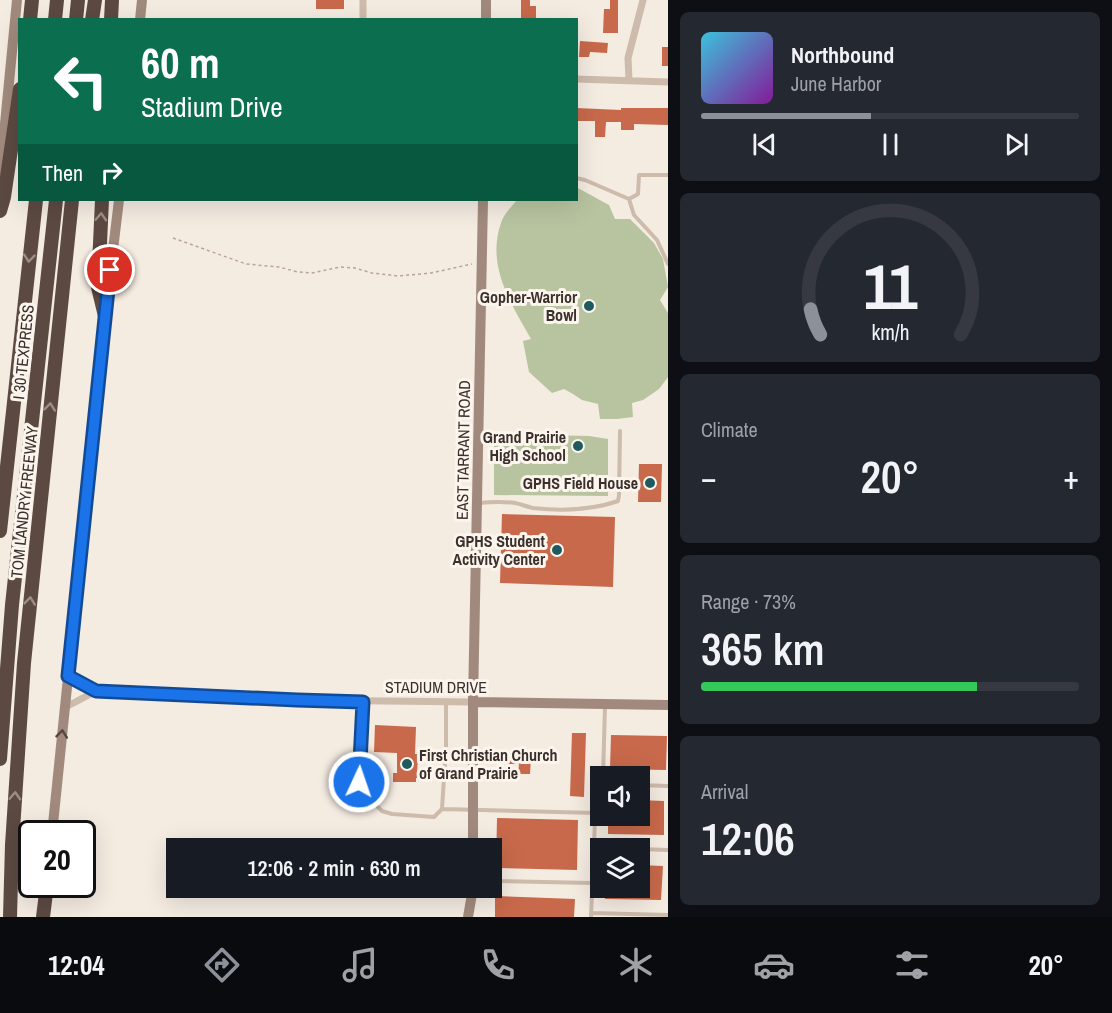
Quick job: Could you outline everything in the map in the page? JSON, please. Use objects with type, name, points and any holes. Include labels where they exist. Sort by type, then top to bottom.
[{"type":"highway","points":[[30,18],[32,0]]},
{"type":"highway","points":[[55,18],[57,0]]},
{"type":"highway","points":[[76,18],[78,0]]},
{"type":"highway","points":[[92,18],[94,0]]},
{"type":"highway","points":[[111,18],[112,0]]},
{"type":"highway","points":[[0,211],[18,102]]},
{"type":"highway","name":"TOM LANDRY FREEWAY","points":[[0,531],[36,201]]},
{"type":"highway","name":"I 30 TEXPRESS","points":[[0,759],[12,605],[56,201]]},
{"type":"highway","name":"TOM LANDRY FREEWAY","points":[[10,917],[15,794],[25,653],[72,201]]},
{"type":"highway","points":[[102,201],[98,287],[105,316]]},
{"type":"highway","points":[[43,917],[45,898]]},
{"type":"street","points":[[0,175],[17,0]]},
{"type":"street","points":[[140,18],[142,0]]},
{"type":"street","points":[[363,0],[363,18]]},
{"type":"street","points":[[486,0],[486,18]]},
{"type":"street","points":[[629,80],[628,58],[644,0]]},
{"type":"street","points":[[578,79],[668,82]]},
{"type":"street","points":[[53,820],[119,201]]},
{"type":"street","name":"EAST TARRANT ROAD","points":[[473,838],[473,702],[483,201]]},
{"type":"street","name":"STADIUM DRIVE","points":[[68,676],[96,691],[363,702],[446,701],[668,705]]},
{"type":"street","points":[[64,708],[96,691]]},
{"type":"street","points":[[47,898],[48,917]]},
{"type":"street","points":[[468,917],[471,898]]},
{"type":"lane","points":[[629,199],[638,194],[639,175],[668,176]]},
{"type":"lane","points":[[578,178],[629,199],[634,215],[657,240],[668,264]]},
{"type":"lane","points":[[477,504],[500,501],[518,503],[531,508],[584,509],[618,501],[620,431]]},
{"type":"lane","points":[[363,702],[359,782],[362,791],[382,811],[392,814],[434,817],[442,809],[446,701]]},
{"type":"lane","points":[[603,766],[605,704]]},
{"type":"lane","points":[[650,785],[668,786]]},
{"type":"lane","points":[[442,809],[590,813]]},
{"type":"lane","points":[[650,849],[668,850]]},
{"type":"lane","points":[[502,880],[590,884]]},
{"type":"lane","points":[[592,898],[591,915],[668,916]]},
{"type":"path","points":[[173,238],[246,264],[279,267],[298,272],[312,273],[340,267],[398,276],[431,273],[482,261]]},
{"type":"green space","name":"Gopher-Warrior Bowl","points":[[578,188],[609,205],[615,219],[630,219],[654,243],[663,259],[668,287],[660,300],[668,313],[668,377],[659,389],[643,400],[632,403],[633,417],[600,419],[598,404],[582,400],[564,389],[552,393],[529,372],[523,341],[531,339],[509,298],[499,269],[497,239],[506,214],[516,201],[578,201]]},
{"type":"green space","points":[[494,434],[589,436],[608,439],[608,496],[494,495]]},
{"type":"building","points":[[316,0],[344,0],[344,9],[316,9]]},
{"type":"building","points":[[521,0],[530,0],[530,6],[536,6],[536,18],[521,18]]},
{"type":"building","points":[[610,0],[618,0],[618,33],[603,33],[604,9],[610,9]]},
{"type":"building","points":[[580,41],[608,43],[607,53],[590,52],[589,57],[579,57]]},
{"type":"building","points":[[662,47],[668,47],[668,66],[662,66]]},
{"type":"building","points":[[578,108],[621,110],[621,108],[668,108],[668,125],[634,124],[634,130],[621,130],[621,122],[606,122],[605,137],[595,137],[595,121],[578,121]]},
{"type":"building","name":"GPHS Field House","points":[[639,464],[662,464],[661,502],[638,502]]},
{"type":"building","name":"GPHS Student Activity Center","points":[[502,514],[615,517],[613,587],[500,583]]},
{"type":"building","name":"First Christian Church of Grand Prairie","points":[[375,725],[416,727],[415,754],[418,754],[416,782],[393,782],[393,773],[397,773],[397,753],[374,752]]},
{"type":"building","points":[[572,733],[586,733],[584,797],[570,796]]},
{"type":"building","points":[[611,735],[667,736],[666,770],[650,770],[650,766],[610,766]]},
{"type":"building","points":[[501,756],[531,756],[530,774],[518,774],[519,764],[500,764]]},
{"type":"building","points":[[650,800],[664,801],[664,835],[608,834],[608,826],[650,826]]},
{"type":"building","points":[[497,818],[578,820],[577,870],[502,868],[502,838],[497,838]]},
{"type":"building","points":[[650,865],[663,866],[661,900],[605,899],[650,898]]},
{"type":"building","points":[[502,896],[575,899],[574,917],[495,917],[495,898]]},
{"type":"place","name":"Gopher-Warrior Bowl","points":[[589,306]]},
{"type":"place","name":"Grand Prairie High School","points":[[578,446]]},
{"type":"place","name":"GPHS Field House","points":[[650,483]]},
{"type":"place","name":"GPHS Student Activity Center","points":[[557,550]]},
{"type":"place","name":"First Christian Church of Grand Prairie","points":[[407,764]]},
{"type":"route","points":[[110,270],[68,676],[96,691],[363,702],[359,782]]}]
